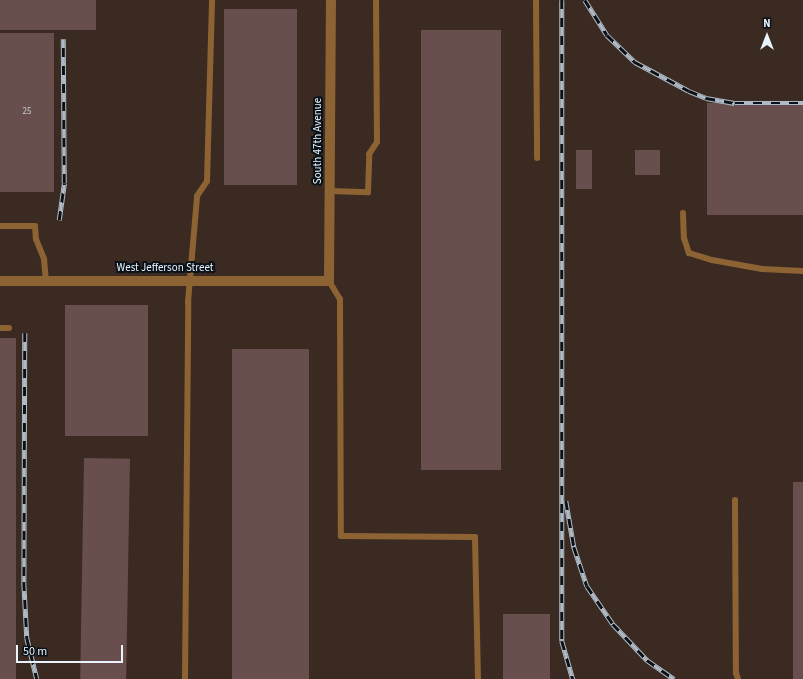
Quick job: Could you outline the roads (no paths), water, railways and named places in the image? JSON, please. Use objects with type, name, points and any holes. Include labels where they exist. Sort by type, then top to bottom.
[{"type":"street","name":"South 47th Avenue","points":[[329,281],[331,0]]},
{"type":"street","name":"West Jefferson Street","points":[[0,281],[329,281]]},
{"type":"lane","points":[[185,679],[190,280],[197,196],[207,181],[212,0]]},
{"type":"lane","points":[[330,191],[368,192],[368,154],[377,142],[376,0]]},
{"type":"lane","points":[[536,0],[537,158]]},
{"type":"lane","points":[[683,213],[684,238],[689,253],[712,260],[762,269],[803,271]]},
{"type":"lane","points":[[0,226],[35,226],[36,240],[44,259],[46,281]]},
{"type":"lane","points":[[329,281],[340,299],[341,536],[475,537],[478,679]]},
{"type":"lane","points":[[0,328],[9,328]]},
{"type":"lane","points":[[734,500],[736,673],[738,679]]},
{"type":"railway","points":[[562,0],[562,641],[573,679]]},
{"type":"railway","points":[[585,0],[607,35],[635,62],[689,91],[706,98],[735,103],[803,103]]},
{"type":"railway","points":[[59,220],[64,183],[63,39]]},
{"type":"railway","points":[[25,333],[24,582],[27,638],[37,679]]},
{"type":"railway","points":[[566,501],[574,547],[587,586],[613,624],[647,660],[674,679]]}]
